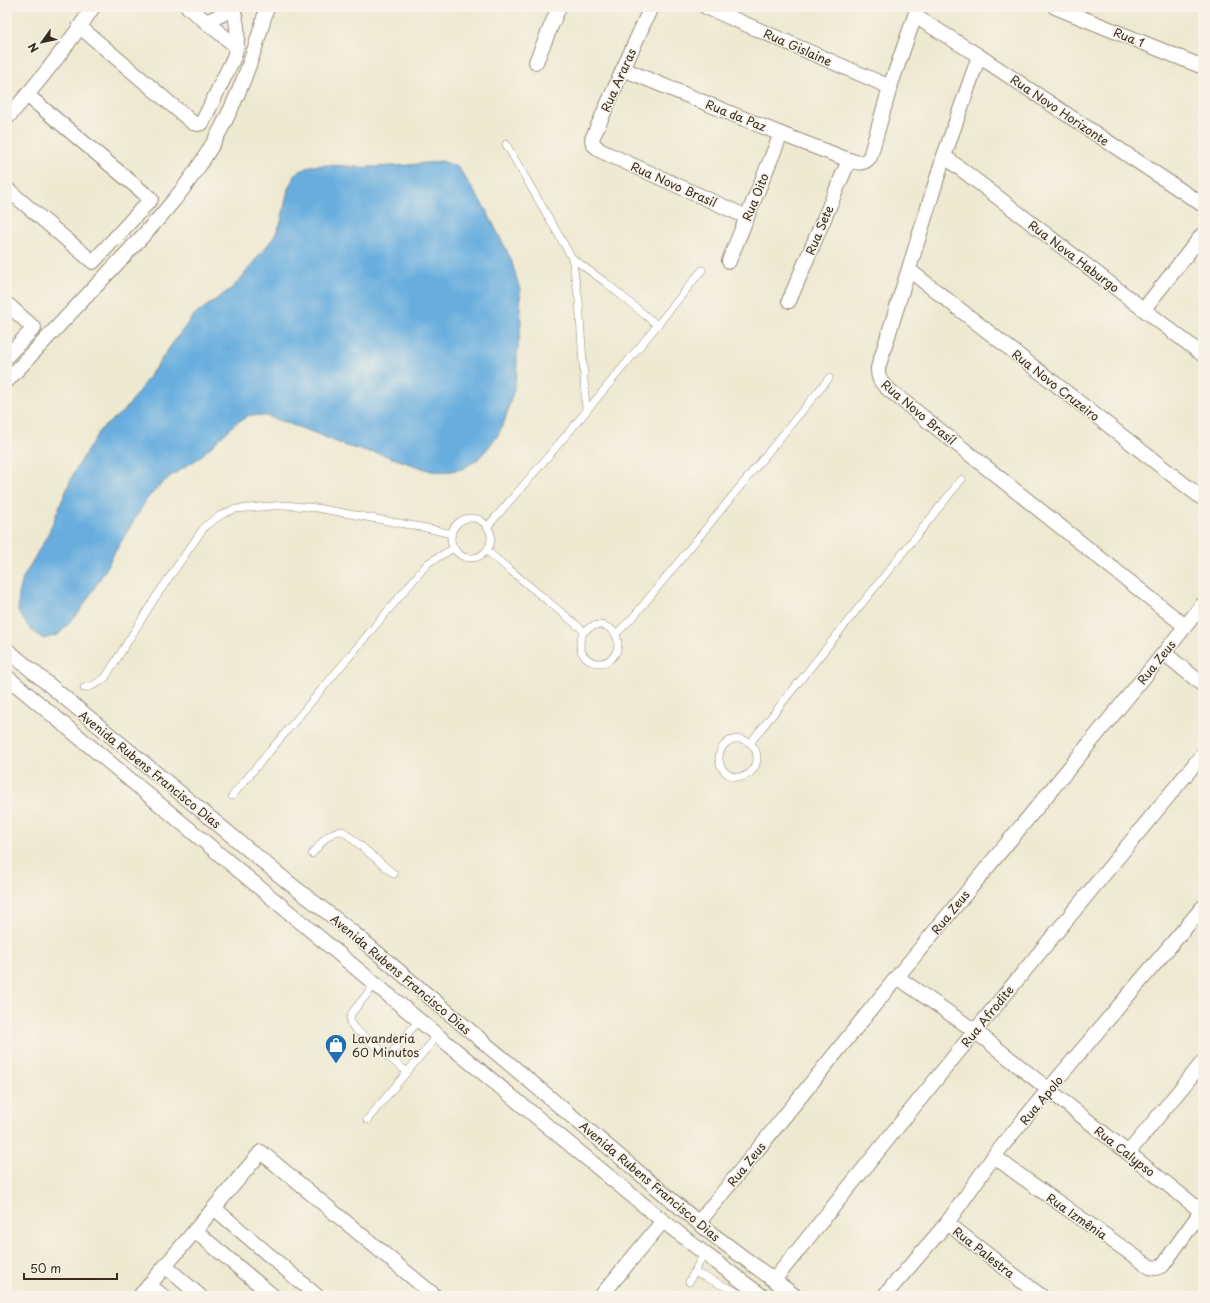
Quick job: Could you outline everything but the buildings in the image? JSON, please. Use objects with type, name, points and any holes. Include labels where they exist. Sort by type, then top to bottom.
[{"type":"street","points":[[7,118],[27,95],[80,27],[93,7]]},
{"type":"street","points":[[188,7],[237,47]]},
{"type":"street","points":[[80,27],[192,122],[198,124],[202,123],[234,57],[237,47],[238,27],[236,16],[231,7],[223,14],[206,22]]},
{"type":"street","points":[[7,381],[155,223],[182,191],[204,160],[240,91],[258,42],[267,7]]},
{"type":"street","points":[[536,62],[559,7]]},
{"type":"street","name":"Rua Araras","points":[[601,151],[593,144],[592,138],[651,7]]},
{"type":"street","name":"Rua Gislaine","points":[[706,7],[890,87]]},
{"type":"street","name":"Rua 1","points":[[1055,7],[1203,67]]},
{"type":"street","points":[[849,160],[862,163],[870,156],[890,87],[916,12]]},
{"type":"street","name":"Rua Novo Horizonte","points":[[916,12],[1203,206]]},
{"type":"street","name":"Rua Novo Brasíl","points":[[979,56],[944,156],[878,368],[878,376],[881,382],[1185,626]]},
{"type":"street","name":"Rua da Paz","points":[[623,69],[781,134],[849,160]]},
{"type":"street","points":[[7,189],[93,262],[152,199],[27,95]]},
{"type":"street","name":"Rua Oito","points":[[730,261],[781,134]]},
{"type":"street","name":"Rua Novo Brasil","points":[[601,151],[747,217]]},
{"type":"street","name":"Rua Nova Haburgo","points":[[944,156],[1203,356]]},
{"type":"street","name":"Rua Sete","points":[[789,301],[849,160]]},
{"type":"street","points":[[1144,309],[1203,234]]},
{"type":"street","name":"Rua Novo Cruzeiro","points":[[909,270],[1203,499]]},
{"type":"street","points":[[7,304],[34,328],[7,356]]},
{"type":"street","name":"Rua Zeus","points":[[698,1222],[1203,604]]},
{"type":"street","name":"Avenida Rubens Francisco Dias","points":[[7,650],[289,883],[355,934],[676,1205],[712,1234],[796,1296]]},
{"type":"street","points":[[1164,653],[1203,685]]},
{"type":"street","name":"Avenida Rubens Francisco Dias","points":[[7,677],[375,984],[663,1221],[762,1296]]},
{"type":"street","name":"Rua Afrodite","points":[[774,1280],[975,1030],[1203,754]]},
{"type":"street","name":"Rua Apolo","points":[[884,1296],[947,1223],[994,1156],[1048,1090],[1203,907]]},
{"type":"street","name":"Rua Calypso","points":[[897,977],[975,1030],[1048,1090],[1202,1210]]},
{"type":"street","points":[[1128,1153],[1203,1062]]},
{"type":"street","points":[[140,1296],[261,1152],[435,1296]]},
{"type":"street","name":"Rua Izmênia","points":[[994,1156],[1150,1267],[1156,1268],[1163,1265],[1202,1210]]},
{"type":"street","points":[[214,1208],[317,1296]]},
{"type":"street","points":[[601,1296],[663,1221]]},
{"type":"street","name":"Rua Palestra","points":[[947,1223],[1041,1296]]},
{"type":"street","points":[[195,1231],[273,1296]]},
{"type":"street","points":[[165,1266],[200,1296]]},
{"type":"street","points":[[149,1285],[163,1296]]},
{"type":"lane","points":[[506,144],[572,258],[579,301],[586,410]]},
{"type":"lane","points":[[572,258],[605,282],[658,325]]},
{"type":"lane","points":[[487,527],[520,490],[702,270]]},
{"type":"lane","points":[[616,634],[635,615],[829,378]]},
{"type":"lane","points":[[750,743],[962,479]]},
{"type":"lane","points":[[84,688],[93,686],[105,678],[155,598],[205,526],[221,515],[235,509],[284,505],[317,508],[452,534]]},
{"type":"lane","points":[[470,519],[477,520],[482,522],[487,527],[491,539],[490,545],[481,556],[466,558],[459,554],[454,548],[452,544],[452,534],[454,528],[459,523],[470,519]]},
{"type":"lane","points":[[232,796],[428,563],[454,548]]},
{"type":"lane","points":[[486,551],[584,631]]},
{"type":"lane","points":[[595,624],[601,624],[612,629],[616,634],[618,646],[614,657],[603,663],[590,661],[581,653],[579,641],[581,635],[589,627],[595,624]]},
{"type":"lane","points":[[733,738],[739,738],[750,743],[754,747],[757,759],[756,765],[752,770],[742,777],[736,777],[725,772],[721,768],[718,762],[720,750],[723,745],[733,738]]},
{"type":"lane","points":[[312,854],[329,836],[335,832],[342,831],[394,874]]},
{"type":"lane","points":[[375,984],[351,1014],[350,1022],[354,1028],[407,1072]]},
{"type":"lane","points":[[388,1057],[419,1020]]},
{"type":"lane","points":[[367,1120],[438,1035]]},
{"type":"lane","points":[[689,1282],[704,1253]]},
{"type":"lane","points":[[694,1272],[745,1296]]},
{"type":"water","points":[[442,161],[458,167],[485,208],[511,259],[520,290],[521,324],[514,389],[505,420],[498,435],[488,448],[477,460],[462,469],[446,472],[431,471],[381,454],[346,446],[267,416],[250,415],[236,423],[200,457],[171,476],[147,499],[80,611],[58,635],[43,639],[30,629],[18,611],[19,594],[23,578],[48,534],[74,472],[100,430],[126,409],[194,315],[232,288],[274,237],[281,222],[288,189],[295,174],[310,166],[327,165],[377,167]]},
{"type":"place","name":"Lavanderia 60 Minutos","points":[[336,1064]]}]
